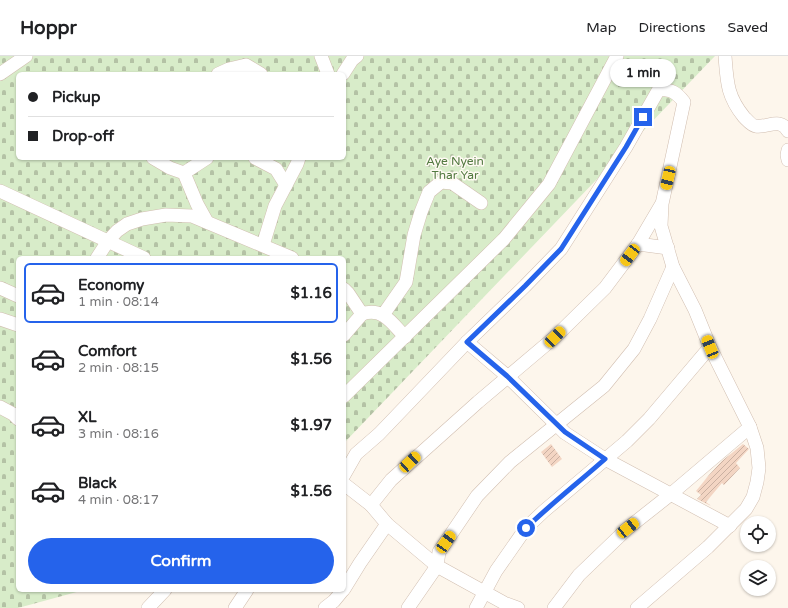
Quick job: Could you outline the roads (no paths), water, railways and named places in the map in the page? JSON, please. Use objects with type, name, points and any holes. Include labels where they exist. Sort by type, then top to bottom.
[{"type":"street","points":[[0,74],[26,56]]},
{"type":"street","points":[[321,56],[327,72]]},
{"type":"street","points":[[344,72],[352,60],[357,56]]},
{"type":"street","points":[[346,394],[504,239],[549,184],[617,56]]},
{"type":"street","points":[[725,56],[728,86],[732,99],[739,110],[754,126],[778,124],[783,126],[788,131]]},
{"type":"street","points":[[222,72],[246,65],[258,72]]},
{"type":"street","points":[[346,472],[356,454],[379,434],[467,342],[561,249],[626,147],[659,89],[677,93],[684,102],[662,204],[661,226],[673,268],[695,310],[710,347],[750,427],[757,448],[759,468],[753,497],[746,509],[708,547],[637,608]]},
{"type":"street","points":[[788,150],[788,160]]},
{"type":"street","points":[[156,160],[170,168],[184,173],[197,204],[207,222]]},
{"type":"street","points":[[184,173],[204,160]]},
{"type":"street","points":[[259,160],[276,169],[286,185]]},
{"type":"street","points":[[263,246],[275,206],[298,160]]},
{"type":"street","points":[[383,315],[406,282],[414,235],[429,192],[441,182],[452,184],[481,203]]},
{"type":"street","points":[[0,191],[140,256]]},
{"type":"street","points":[[371,505],[391,480],[438,436],[507,376],[555,337],[605,288],[638,244],[662,204]]},
{"type":"street","points":[[98,256],[108,241],[117,231],[127,224],[142,219],[166,215],[192,216],[287,256]]},
{"type":"street","points":[[638,244],[668,248]]},
{"type":"street","points":[[408,608],[437,566],[439,552],[477,496],[510,462],[555,424],[604,386],[634,349],[650,319],[673,268]]},
{"type":"street","points":[[0,288],[16,295]]},
{"type":"street","points":[[346,291],[362,314]]},
{"type":"street","points":[[346,334],[362,314],[376,312],[383,315],[404,337]]},
{"type":"street","points":[[0,318],[16,324]]},
{"type":"street","points":[[467,342],[507,376],[565,432],[605,459],[730,526]]},
{"type":"street","points":[[476,608],[496,571],[526,528],[627,441],[649,419],[710,347]]},
{"type":"street","points":[[0,407],[16,413]]},
{"type":"street","points":[[554,608],[579,575],[628,528],[671,494],[750,427]]},
{"type":"street","points":[[346,486],[371,505],[388,524],[437,566],[504,603],[518,608]]},
{"type":"street","points":[[346,586],[360,563],[388,524]]},
{"type":"street","points":[[148,608],[162,592]]},
{"type":"street","points":[[235,608],[246,592]]},
{"type":"street","points":[[325,608],[334,601],[342,592]]},
{"type":"park label","name":"Aye Nyein Thar Yar","points":[[455,168]]}]
